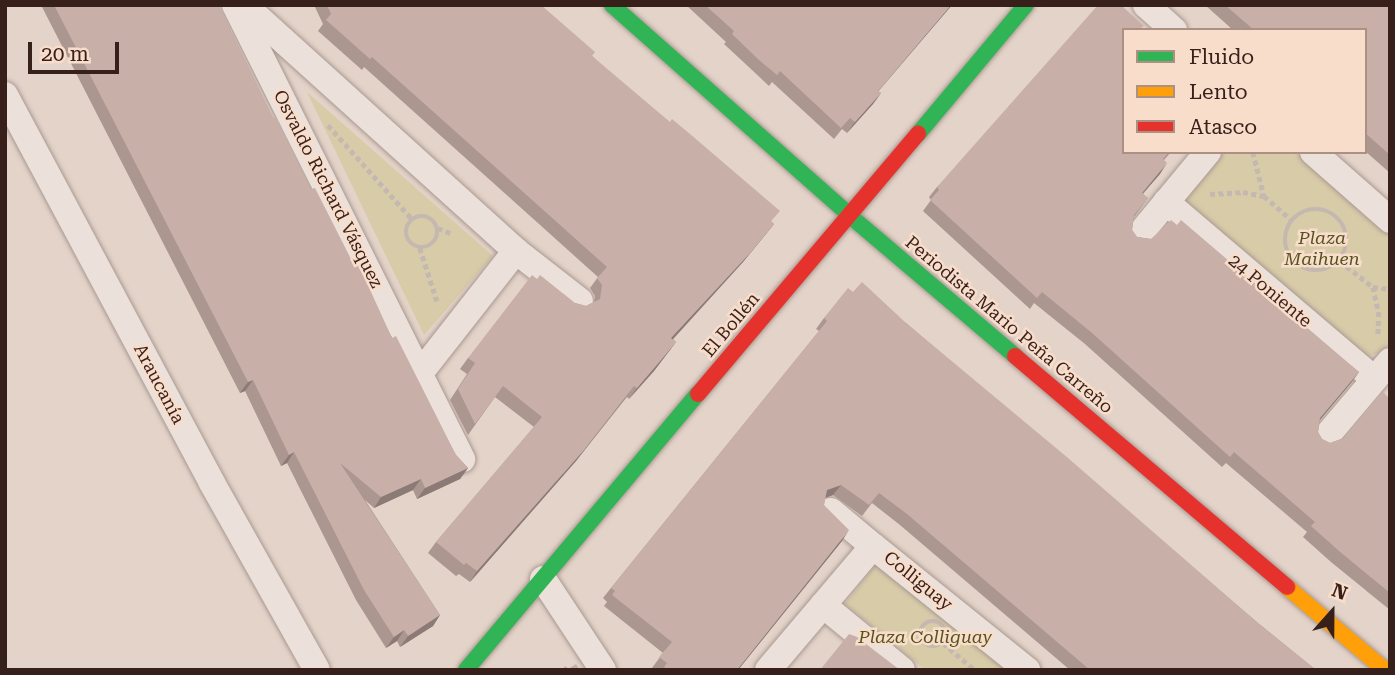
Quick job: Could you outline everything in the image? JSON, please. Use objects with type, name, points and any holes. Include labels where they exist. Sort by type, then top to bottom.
[{"type":"street","name":"Osvaldo Richard Vásquez","points":[[235,5],[421,372],[462,459]]},
{"type":"street","points":[[244,5],[516,251],[580,301]]},
{"type":"street","name":"Periodista Mario Peña Carreño","points":[[612,5],[849,215],[1385,670]]},
{"type":"street","name":"El Bollén","points":[[466,670],[1026,5]]},
{"type":"street","points":[[1146,5],[1172,28]]},
{"type":"street","name":"Araucanía","points":[[5,95],[199,459],[317,670]]},
{"type":"street","points":[[1139,235],[1170,205],[1207,154]]},
{"type":"street","points":[[1315,154],[1390,219]]},
{"type":"street","name":"24 Poniente","points":[[1170,205],[1376,371]]},
{"type":"street","points":[[421,372],[516,251]]},
{"type":"street","points":[[1325,438],[1376,371]]},
{"type":"street","name":"Colliguay","points":[[831,511],[1027,670]]},
{"type":"street","name":"Colliguay","points":[[768,670],[873,546]]},
{"type":"street","points":[[542,579],[603,670]]},
{"type":"street","points":[[823,605],[902,670]]},
{"type":"path","points":[[1254,154],[1265,196],[1292,220]]},
{"type":"path","points":[[1170,205],[1213,193],[1265,196]]},
{"type":"path","points":[[1308,210],[1328,211],[1336,217],[1346,234],[1347,244],[1340,261],[1321,271],[1300,267],[1286,250],[1285,240],[1292,220],[1308,210]]},
{"type":"path","points":[[421,248],[435,242],[438,233],[432,219],[421,216],[408,223],[406,234],[411,243],[421,248],[449,337]]},
{"type":"path","points":[[1340,261],[1374,286],[1390,289]]},
{"type":"path","points":[[1374,286],[1379,312],[1376,371]]},
{"type":"path","points":[[943,643],[975,670]]},
{"type":"green space","points":[[307,92],[493,256],[424,335]]},
{"type":"green space","name":"Plaza Maihuen","points":[[1216,154],[1298,154],[1390,231],[1390,343],[1382,352],[1362,358],[1184,208],[1182,194]]},
{"type":"green space","name":"Plaza Colliguay","points":[[876,564],[1006,670],[925,670],[845,604]]},
{"type":"building","points":[[54,5],[218,5],[311,189],[315,188],[352,261],[356,259],[392,338],[396,336],[456,455],[468,468],[425,488],[421,479],[381,497],[340,463],[440,615],[408,636],[404,630],[394,637],[364,590],[294,452],[289,455],[253,380],[248,382]]},
{"type":"building","points":[[327,5],[541,5],[595,52],[592,56],[670,122],[672,119],[780,211],[771,221],[774,224],[751,252],[671,338],[676,342],[661,360],[637,388],[634,386],[584,450],[477,571],[466,563],[464,565],[436,542],[542,417],[503,386],[475,424],[458,389],[475,363],[468,358],[532,275],[537,279],[540,275],[575,303],[586,306],[600,299],[602,285],[597,278],[607,267],[372,57],[370,59],[326,20],[331,14]]},
{"type":"building","points":[[705,5],[951,5],[878,91],[881,93],[855,122],[850,118],[841,128],[780,71],[777,75],[759,60],[732,34],[734,31]]},
{"type":"building","points":[[1098,5],[1121,5],[1144,26],[1122,28],[1122,154],[1167,154],[1163,159],[1167,163],[1142,193],[1148,198],[1134,215],[1132,230],[1137,237],[1151,239],[1171,220],[1177,225],[1181,220],[1359,372],[1320,418],[1318,432],[1322,439],[1330,443],[1344,438],[1383,392],[1388,397],[1390,395],[1390,593],[1311,526],[1315,522],[1234,452],[1230,457],[1092,333],[1042,292],[1037,298],[930,200],[939,190],[937,187]]},
{"type":"building","points":[[1225,5],[1390,5],[1390,155],[1367,135],[1367,28],[1252,28]]},
{"type":"building","points":[[862,282],[906,323],[1316,670],[1090,670],[879,493],[869,505],[841,485],[827,490],[824,505],[849,530],[737,670],[668,670],[664,667],[667,663],[659,657],[672,642],[612,595],[615,591],[611,588],[827,321],[824,318],[848,288],[853,292]]},
{"type":"building","points":[[849,634],[857,637],[900,670],[820,670]]},
{"type":"building","points":[[576,664],[580,670],[560,670],[566,666],[568,669]]},
{"type":"traffic: fast","points":[[612,5],[849,215],[1015,356]]},
{"type":"traffic: fast","points":[[918,134],[1026,5]]},
{"type":"traffic: fast","points":[[466,670],[698,394]]},
{"type":"traffic: slow","points":[[1287,587],[1385,670]]},
{"type":"traffic: jam","points":[[698,394],[918,134]]},
{"type":"traffic: jam","points":[[1015,356],[1287,587]]}]
